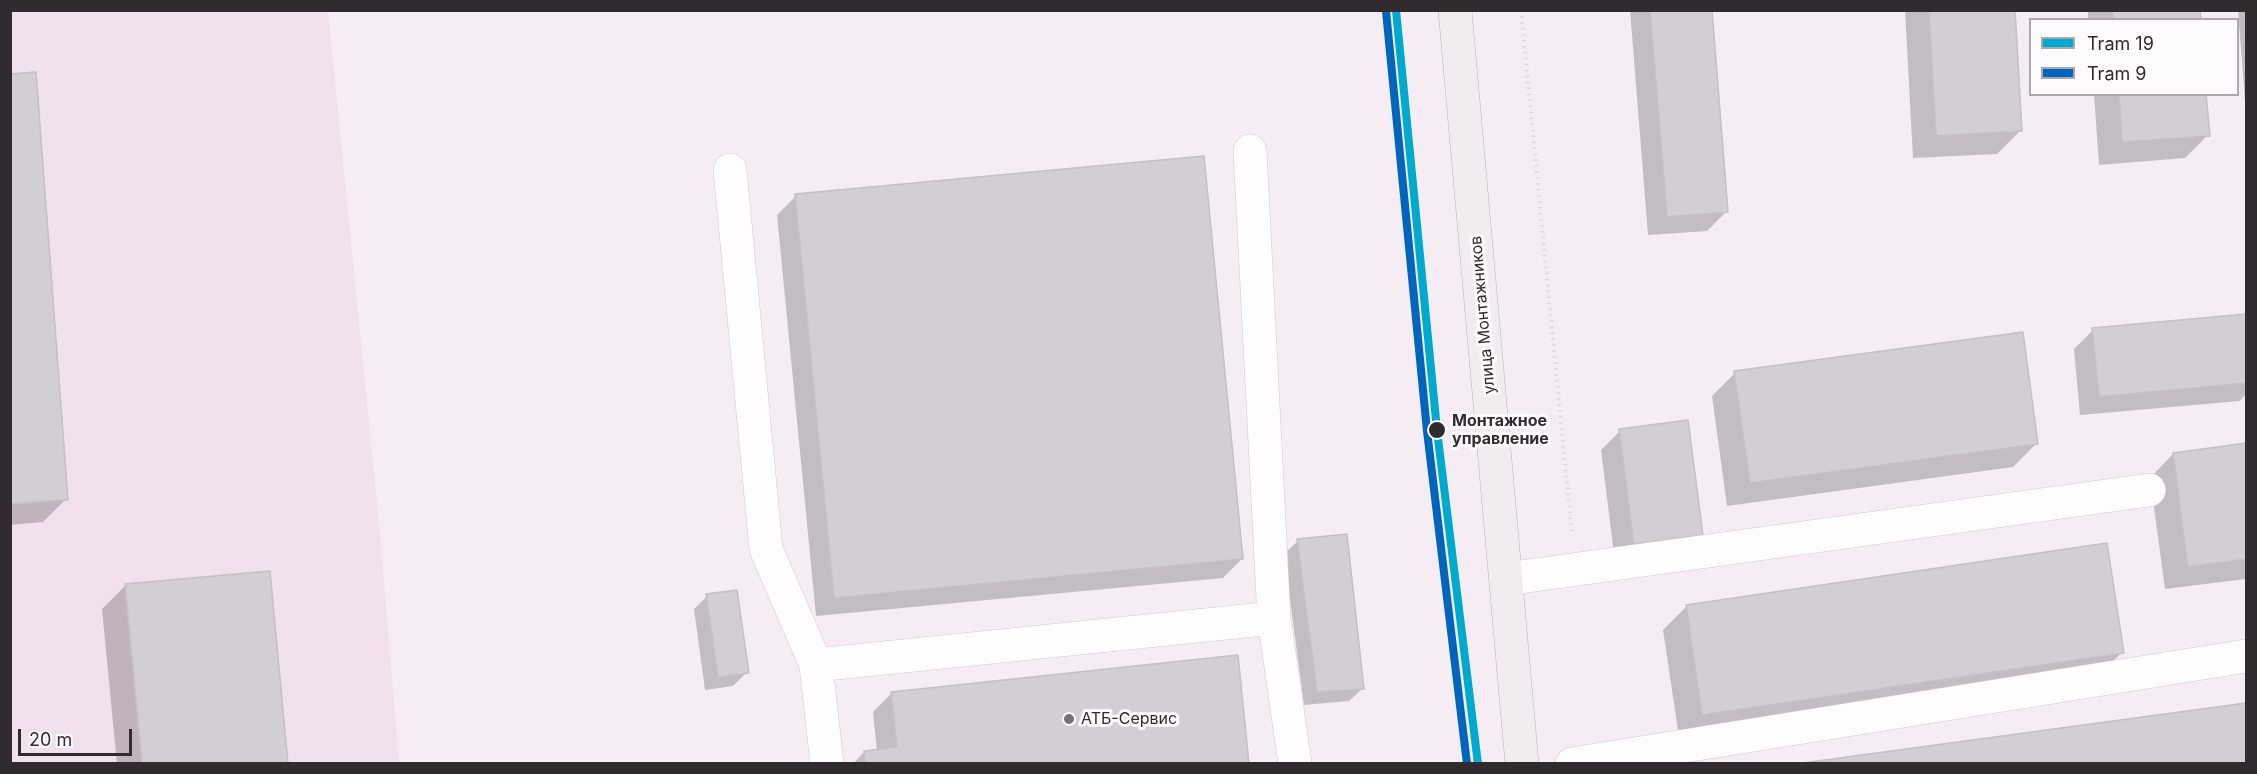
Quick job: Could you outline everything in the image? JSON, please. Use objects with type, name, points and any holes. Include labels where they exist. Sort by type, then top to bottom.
[{"type":"main road","name":"улица Монтажников","points":[[1455,10],[1522,764]]},
{"type":"lane","points":[[1250,152],[1274,618],[1295,764]]},
{"type":"lane","points":[[730,170],[766,549],[816,665],[827,764]]},
{"type":"lane","points":[[1506,579],[2149,490]]},
{"type":"lane","points":[[816,665],[1274,618]]},
{"type":"lane","points":[[1572,764],[2247,656]]},
{"type":"path","points":[[1521,10],[1575,570]]},
{"type":"shaded area","points":[[10,11],[328,11],[380,535],[399,763],[11,763]]},
{"type":"building","points":[[1650,10],[1712,10],[1728,212],[1667,217]]},
{"type":"building","points":[[1929,10],[2015,10],[2022,131],[1936,136]]},
{"type":"building","points":[[2112,10],[2200,10],[2201,18],[2113,18]]},
{"type":"building","points":[[36,72],[68,500],[10,504],[10,74]]},
{"type":"building","points":[[2119,96],[2206,96],[2210,136],[2122,142]]},
{"type":"building","points":[[1204,156],[1243,559],[834,598],[795,194]]},
{"type":"building","points":[[2246,314],[2246,383],[2099,397],[2092,328]]},
{"type":"building","points":[[2023,332],[2038,444],[1750,483],[1734,371]]},
{"type":"building","points":[[1688,420],[1703,535],[1634,544],[1619,429]]},
{"type":"building","points":[[2246,443],[2246,559],[2188,567],[2173,453]]},
{"type":"building","points":[[1347,534],[1364,689],[1317,692],[1297,539]]},
{"type":"building","points":[[2107,543],[2124,653],[1702,715],[1686,605]]},
{"type":"building","points":[[270,571],[288,764],[142,764],[125,584]]},
{"type":"building","points":[[737,590],[749,673],[718,677],[706,594]]},
{"type":"building","name":"АТБ-Сервис","points":[[1238,655],[1249,764],[865,764],[864,751],[897,747],[891,692]]},
{"type":"building","points":[[2246,703],[2246,764],[1795,764]]},
{"type":"tram line","name":"19","points":[[1396,10],[1437,430],[1478,764]]},
{"type":"tram line","name":"9","points":[[1386,11],[1427,431],[1467,764]]},
{"type":"place","name":"Монтажное управление","points":[[1437,430]]},
{"type":"place","name":"АТБ-Сервис","points":[[1069,719]]}]
